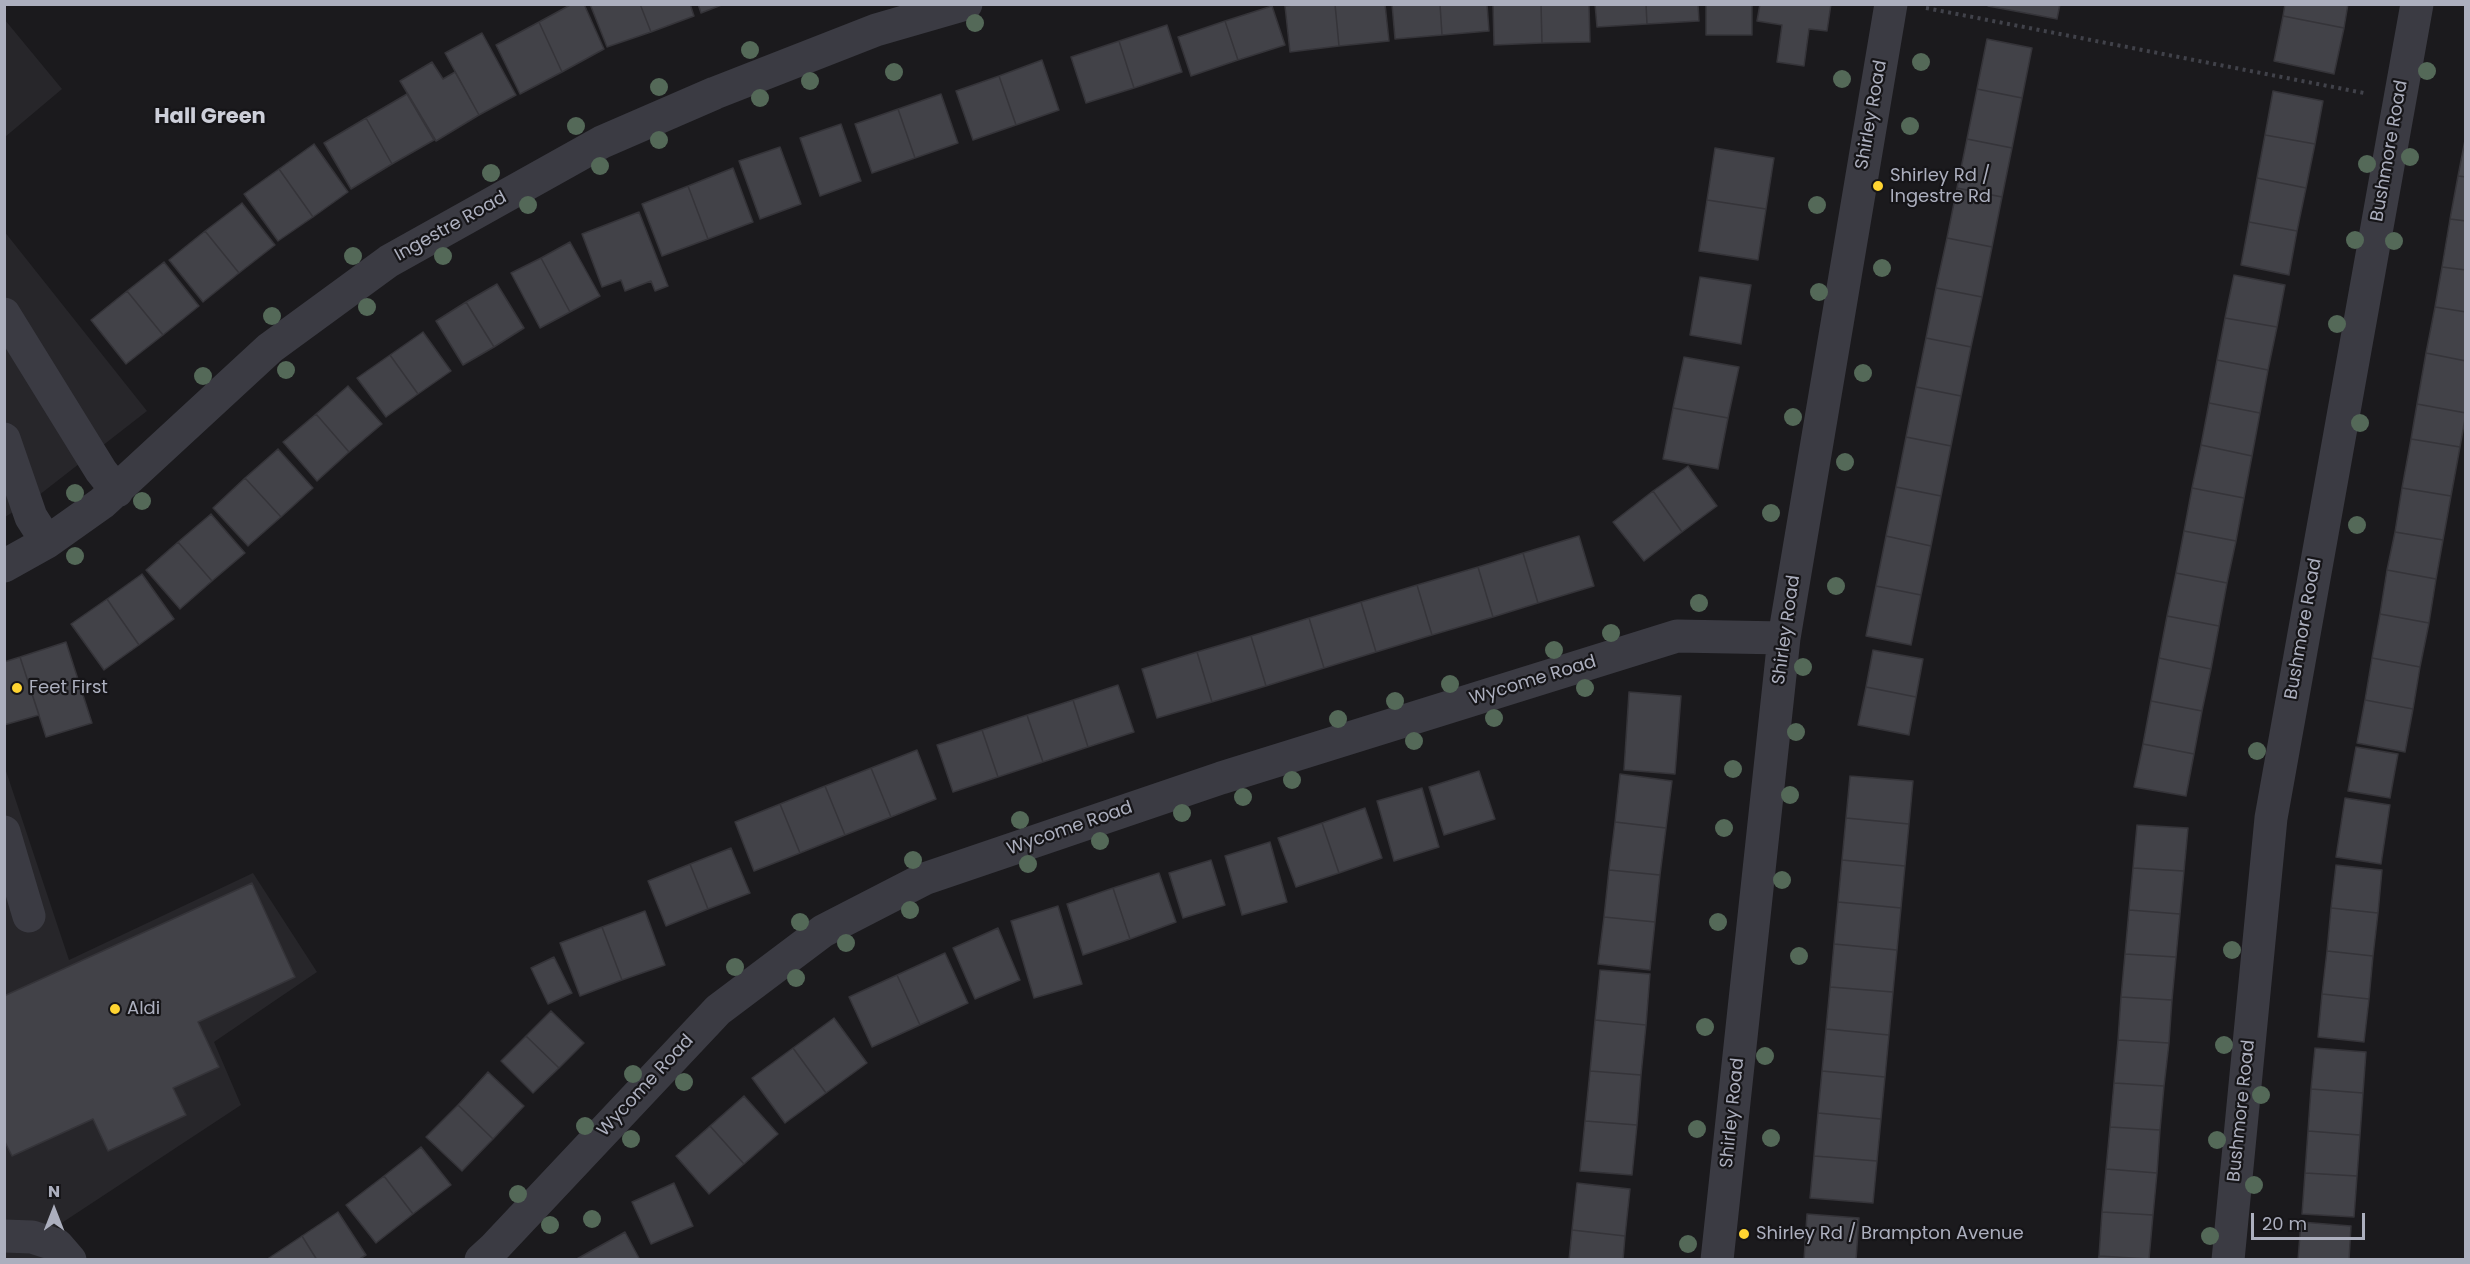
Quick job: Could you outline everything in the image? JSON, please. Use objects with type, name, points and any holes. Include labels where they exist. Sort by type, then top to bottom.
[{"type":"street","name":"Ingestre Road","points":[[4,567],[47,542],[117,491],[270,348],[389,261],[602,142],[715,93],[876,30],[966,4]]},
{"type":"street","name":"Bushmore Road","points":[[2228,1260],[2271,819],[2417,4]]},
{"type":"street","name":"Shirley Road","points":[[1717,1260],[1784,638],[1905,6]]},
{"type":"street","points":[[4,314],[101,471],[117,491]]},
{"type":"street","points":[[4,439],[31,517],[47,542]]},
{"type":"street","name":"Wycome Road","points":[[481,1260],[493,1250],[718,1010],[823,931],[924,879],[1221,777],[1677,636],[1784,638]]},
{"type":"street","points":[[4,832],[28,915]]},
{"type":"street","points":[[4,1236],[32,1238],[57,1245],[70,1260]]},
{"type":"path","points":[[1905,6],[2398,100]]},
{"type":"shaded area","points":[[5,20],[62,89],[4,137]]},
{"type":"shaded area","points":[[4,231],[147,411],[34,499],[5,517]]},
{"type":"shaded area","name":"Aldi","points":[[4,765],[69,960],[253,873],[317,972],[214,1042],[241,1105],[48,1232],[59,1259],[5,1259]]},
{"type":"building","points":[[572,4],[584,4],[604,49],[562,72],[539,22]]},
{"type":"building","points":[[590,4],[640,4],[651,32],[607,47]]},
{"type":"building","points":[[640,4],[690,4],[694,16],[651,32]]},
{"type":"building","points":[[698,4],[724,4],[701,13]]},
{"type":"building","points":[[1335,4],[1339,46],[1290,52],[1285,6]]},
{"type":"building","points":[[1335,4],[1385,4],[1389,41],[1339,46]]},
{"type":"building","points":[[1392,4],[1440,4],[1442,35],[1395,39]]},
{"type":"building","points":[[1440,4],[1487,4],[1489,31],[1442,35]]},
{"type":"building","points":[[1493,4],[1541,4],[1542,43],[1494,45]]},
{"type":"building","points":[[1541,4],[1589,4],[1590,42],[1542,43]]},
{"type":"building","points":[[1595,4],[1646,4],[1647,24],[1597,27]]},
{"type":"building","points":[[1646,4],[1698,4],[1699,21],[1647,24]]},
{"type":"building","points":[[1706,4],[1752,4],[1752,35],[1706,35]]},
{"type":"building","points":[[1760,4],[1831,4],[1827,31],[1809,29],[1804,66],[1777,62],[1782,25],[1757,21]]},
{"type":"building","points":[[1989,4],[2060,4],[2057,19],[1988,6]]},
{"type":"building","points":[[2285,4],[2348,4],[2344,28],[2283,16]]},
{"type":"building","points":[[1272,6],[1285,45],[1238,60],[1225,21]]},
{"type":"building","points":[[2283,16],[2344,28],[2334,74],[2274,61]]},
{"type":"building","points":[[1225,21],[1238,60],[1191,76],[1178,37]]},
{"type":"building","points":[[539,22],[562,72],[520,94],[496,45]]},
{"type":"building","points":[[1167,25],[1182,72],[1134,88],[1119,41]]},
{"type":"building","points":[[482,33],[516,95],[479,115],[445,53]]},
{"type":"building","points":[[1987,39],[2032,48],[2022,98],[1977,89]]},
{"type":"building","points":[[1119,41],[1134,88],[1086,103],[1071,57]]},
{"type":"building","points":[[1042,60],[1059,110],[1016,125],[999,76]]},
{"type":"building","points":[[432,62],[443,79],[455,72],[479,115],[436,141],[400,81]]},
{"type":"building","points":[[999,76],[1016,125],[973,140],[956,91]]},
{"type":"building","points":[[1977,89],[2022,98],[2012,148],[1967,139]]},
{"type":"building","points":[[2273,91],[2323,101],[2315,144],[2265,135]]},
{"type":"building","points":[[407,94],[434,140],[392,164],[366,118]]},
{"type":"building","points":[[941,94],[958,143],[915,158],[898,109]]},
{"type":"building","points":[[898,109],[915,158],[872,173],[855,124]]},
{"type":"building","points":[[366,118],[392,164],[351,189],[324,143]]},
{"type":"building","points":[[841,124],[861,181],[820,196],[800,138]]},
{"type":"building","points":[[2265,135],[2315,144],[2306,188],[2257,178]]},
{"type":"building","points":[[2466,135],[2466,177],[2458,176]]},
{"type":"building","points":[[1967,139],[2012,148],[2002,197],[1957,188]]},
{"type":"building","points":[[314,144],[348,192],[313,217],[279,169]]},
{"type":"building","points":[[780,147],[801,204],[760,219],[739,161]]},
{"type":"building","points":[[1715,148],[1774,158],[1766,209],[1707,200]]},
{"type":"building","points":[[733,168],[753,222],[708,239],[688,186]]},
{"type":"building","points":[[279,169],[313,217],[278,241],[244,194]]},
{"type":"building","points":[[2458,176],[2466,177],[2466,221],[2450,219]]},
{"type":"building","points":[[2257,178],[2306,188],[2297,231],[2249,222]]},
{"type":"building","points":[[688,186],[708,239],[662,256],[642,204]]},
{"type":"building","points":[[1957,188],[2002,197],[1992,247],[1947,238]]},
{"type":"building","points":[[1707,200],[1766,209],[1758,260],[1699,251]]},
{"type":"building","points":[[242,203],[275,245],[239,273],[205,231]]},
{"type":"building","points":[[639,212],[668,286],[655,291],[651,281],[625,291],[621,280],[602,287],[582,234]]},
{"type":"building","points":[[2450,219],[2466,221],[2466,270],[2442,267]]},
{"type":"building","points":[[2249,222],[2297,231],[2289,275],[2241,265]]},
{"type":"building","points":[[205,231],[239,273],[203,302],[169,260]]},
{"type":"building","points":[[1947,238],[1992,247],[1982,297],[1936,288]]},
{"type":"building","points":[[570,242],[600,296],[570,312],[541,258]]},
{"type":"building","points":[[541,258],[570,312],[540,328],[511,273]]},
{"type":"building","points":[[164,262],[199,306],[163,335],[127,291]]},
{"type":"building","points":[[2442,267],[2466,270],[2466,312],[2435,307]]},
{"type":"building","points":[[2234,275],[2285,285],[2277,327],[2225,318]]},
{"type":"building","points":[[1700,277],[1751,285],[1741,344],[1690,335]]},
{"type":"building","points":[[497,284],[524,328],[494,347],[466,302]]},
{"type":"building","points":[[1936,288],[1982,297],[1971,347],[1926,338]]},
{"type":"building","points":[[127,291],[163,335],[126,364],[91,320]]},
{"type":"building","points":[[466,302],[494,347],[463,365],[436,321]]},
{"type":"building","points":[[2435,307],[2466,312],[2466,361],[2426,353]]},
{"type":"building","points":[[2225,318],[2277,327],[2268,370],[2217,360]]},
{"type":"building","points":[[423,332],[451,371],[418,394],[390,355]]},
{"type":"building","points":[[1926,338],[1971,347],[1961,396],[1916,387]]},
{"type":"building","points":[[2426,353],[2466,361],[2466,413],[2417,404]]},
{"type":"building","points":[[390,355],[418,394],[386,417],[357,378]]},
{"type":"building","points":[[1684,357],[1739,367],[1728,418],[1673,408]]},
{"type":"building","points":[[2217,360],[2268,370],[2260,413],[2209,403]]},
{"type":"building","points":[[348,386],[382,424],[349,452],[316,414]]},
{"type":"building","points":[[1916,387],[1961,396],[1951,446],[1906,437]]},
{"type":"building","points":[[2209,403],[2260,413],[2252,456],[2201,445]]},
{"type":"building","points":[[2417,404],[2466,413],[2460,447],[2411,439]]},
{"type":"building","points":[[1673,408],[1728,418],[1718,469],[1663,459]]},
{"type":"building","points":[[316,414],[349,452],[317,481],[283,442]]},
{"type":"building","points":[[1906,437],[1951,446],[1941,496],[1896,487]]},
{"type":"building","points":[[2411,439],[2460,447],[2451,496],[2402,488]]},
{"type":"building","points":[[2201,445],[2252,456],[2244,498],[2192,488]]},
{"type":"building","points":[[278,449],[313,488],[281,517],[245,478]]},
{"type":"building","points":[[1688,466],[1717,506],[1682,532],[1653,491]]},
{"type":"building","points":[[245,478],[281,517],[248,546],[213,508]]},
{"type":"building","points":[[1896,487],[1941,496],[1931,546],[1886,536]]},
{"type":"building","points":[[2192,488],[2244,498],[2236,541],[2184,531]]},
{"type":"building","points":[[2402,488],[2451,496],[2443,540],[2395,532]]},
{"type":"building","points":[[1653,491],[1682,532],[1644,561],[1613,522]]},
{"type":"building","points":[[211,514],[245,553],[212,581],[178,542]]},
{"type":"building","points":[[2184,531],[2236,541],[2227,583],[2176,573]]},
{"type":"building","points":[[2395,532],[2443,540],[2436,579],[2387,570]]},
{"type":"building","points":[[1579,536],[1594,586],[1538,603],[1523,553]]},
{"type":"building","points":[[1886,536],[1931,546],[1921,595],[1876,586]]},
{"type":"building","points":[[178,542],[212,581],[180,609],[146,570]]},
{"type":"building","points":[[1523,553],[1538,603],[1493,617],[1478,567]]},
{"type":"building","points":[[1478,567],[1493,617],[1432,635],[1417,585]]},
{"type":"building","points":[[2387,570],[2436,579],[2429,623],[2380,614]]},
{"type":"building","points":[[2176,573],[2227,583],[2219,626],[2167,616]]},
{"type":"building","points":[[142,574],[174,619],[139,645],[107,599]]},
{"type":"building","points":[[1417,585],[1432,635],[1376,652],[1361,602]]},
{"type":"building","points":[[1876,586],[1921,595],[1911,645],[1866,636]]},
{"type":"building","points":[[107,599],[139,645],[104,670],[71,624]]},
{"type":"building","points":[[1361,602],[1376,652],[1324,668],[1309,618]]},
{"type":"building","points":[[2380,614],[2429,623],[2420,667],[2372,658]]},
{"type":"building","points":[[2167,616],[2219,626],[2211,669],[2159,658]]},
{"type":"building","points":[[1309,618],[1324,668],[1266,686],[1251,636]]},
{"type":"building","points":[[1251,636],[1266,686],[1212,702],[1197,652]]},
{"type":"building","points":[[66,642],[92,723],[46,737],[20,657]]},
{"type":"building","points":[[1873,650],[1923,659],[1916,697],[1866,687]]},
{"type":"building","points":[[1197,652],[1212,702],[1157,718],[1142,669]]},
{"type":"building","name":"Feet First","points":[[20,657],[39,715],[4,725],[4,662]]},
{"type":"building","points":[[2159,658],[2211,669],[2202,711],[2151,701]]},
{"type":"building","points":[[2372,658],[2420,667],[2413,709],[2365,700]]},
{"type":"building","points":[[1118,685],[1134,732],[1088,747],[1073,700]]},
{"type":"building","points":[[1866,687],[1916,697],[1909,735],[1858,725]]},
{"type":"building","points":[[1629,692],[1681,696],[1675,774],[1624,770]]},
{"type":"building","points":[[1073,700],[1088,747],[1043,762],[1027,715]]},
{"type":"building","points":[[2365,700],[2413,709],[2405,752],[2357,743]]},
{"type":"building","points":[[2151,701],[2202,711],[2194,754],[2143,744]]},
{"type":"building","points":[[1027,715],[1043,762],[998,777],[982,730]]},
{"type":"building","points":[[982,730],[998,777],[953,792],[937,745]]},
{"type":"building","points":[[2143,744],[2194,754],[2186,796],[2134,787]]},
{"type":"building","points":[[2356,747],[2398,754],[2390,798],[2348,791]]},
{"type":"building","points":[[917,750],[936,799],[891,817],[871,768]]},
{"type":"building","points":[[871,768],[891,817],[845,835],[825,786]]},
{"type":"building","points":[[1479,771],[1495,819],[1444,835],[1429,787]]},
{"type":"building","points":[[1620,774],[1672,781],[1666,828],[1615,822]]},
{"type":"building","points":[[1850,776],[1913,781],[1909,824],[1846,818]]},
{"type":"building","points":[[825,786],[845,835],[800,853],[780,804]]},
{"type":"building","points":[[1422,788],[1439,847],[1394,861],[1377,801]]},
{"type":"building","points":[[2345,798],[2390,805],[2381,864],[2336,857]]},
{"type":"building","points":[[780,804],[800,853],[754,871],[735,822]]},
{"type":"building","points":[[1365,808],[1382,858],[1339,873],[1322,823]]},
{"type":"building","points":[[1846,818],[1909,824],[1905,866],[1842,860]]},
{"type":"building","points":[[1615,822],[1666,828],[1660,875],[1609,870]]},
{"type":"building","points":[[1322,823],[1339,873],[1296,887],[1278,838]]},
{"type":"building","points":[[2137,825],[2188,828],[2184,871],[2133,868]]},
{"type":"building","points":[[1270,842],[1287,902],[1242,915],[1225,856]]},
{"type":"building","points":[[731,848],[750,893],[708,909],[690,864]]},
{"type":"building","points":[[1211,860],[1225,905],[1183,918],[1169,873]]},
{"type":"building","points":[[1842,860],[1905,866],[1901,908],[1838,902]]},
{"type":"building","points":[[690,864],[708,909],[666,926],[648,881]]},
{"type":"building","points":[[2336,865],[2382,870],[2378,913],[2331,908]]},
{"type":"building","points":[[2133,868],[2184,871],[2180,914],[2129,910]]},
{"type":"building","points":[[1609,870],[1660,875],[1655,922],[1604,917]]},
{"type":"building","points":[[1159,873],[1176,922],[1130,939],[1113,888]]},
{"type":"building","name":"Aldi","points":[[252,883],[295,977],[198,1022],[219,1067],[173,1088],[186,1115],[108,1151],[93,1119],[12,1156],[4,1140],[4,996]]},
{"type":"building","points":[[1113,888],[1130,939],[1083,955],[1067,904]]},
{"type":"building","points":[[1838,902],[1901,908],[1897,950],[1834,944]]},
{"type":"building","points":[[1058,906],[1082,984],[1034,998],[1011,921]]},
{"type":"building","points":[[2331,908],[2378,913],[2373,956],[2327,951]]},
{"type":"building","points":[[2129,910],[2180,914],[2176,957],[2125,954]]},
{"type":"building","points":[[645,911],[665,965],[622,980],[602,927]]},
{"type":"building","points":[[1604,917],[1655,922],[1650,970],[1598,964]]},
{"type":"building","points":[[602,927],[622,980],[580,996],[560,943]]},
{"type":"building","points":[[998,928],[1020,980],[975,999],[953,948]]},
{"type":"building","points":[[1834,944],[1897,950],[1893,992],[1830,987]]},
{"type":"building","points":[[2327,951],[2373,956],[2369,999],[2322,994]]},
{"type":"building","points":[[945,953],[968,1003],[920,1025],[897,975]]},
{"type":"building","points":[[2125,954],[2176,957],[2172,1000],[2121,997]]},
{"type":"building","points":[[554,957],[572,993],[548,1004],[531,968]]},
{"type":"building","points":[[1600,970],[1650,974],[1646,1025],[1595,1020]]},
{"type":"building","points":[[897,975],[920,1025],[872,1047],[849,997]]},
{"type":"building","points":[[1830,987],[1893,992],[1889,1035],[1826,1029]]},
{"type":"building","points":[[2322,994],[2369,999],[2364,1042],[2318,1037]]},
{"type":"building","points":[[2121,997],[2172,1000],[2169,1043],[2118,1040]]},
{"type":"building","points":[[551,1011],[584,1043],[559,1068],[526,1036]]},
{"type":"building","points":[[834,1018],[867,1063],[826,1093],[793,1048]]},
{"type":"building","points":[[1595,1020],[1646,1025],[1641,1075],[1590,1071]]},
{"type":"building","points":[[1826,1029],[1889,1035],[1885,1077],[1822,1071]]},
{"type":"building","points":[[526,1036],[559,1068],[533,1093],[501,1061]]},
{"type":"building","points":[[2118,1040],[2169,1043],[2164,1086],[2114,1083]]},
{"type":"building","points":[[793,1048],[826,1093],[785,1123],[752,1078]]},
{"type":"building","points":[[2315,1048],[2366,1052],[2363,1093],[2311,1089]]},
{"type":"building","points":[[1590,1071],[1641,1075],[1637,1125],[1585,1121]]},
{"type":"building","points":[[1822,1071],[1885,1077],[1881,1119],[1818,1113]]},
{"type":"building","points":[[488,1072],[524,1106],[493,1139],[458,1105]]},
{"type":"building","points":[[2114,1083],[2164,1086],[2160,1130],[2110,1127]]},
{"type":"building","points":[[2311,1089],[2363,1093],[2360,1135],[2308,1131]]},
{"type":"building","points":[[744,1096],[778,1134],[744,1164],[710,1126]]},
{"type":"building","points":[[458,1105],[493,1139],[462,1171],[426,1137]]},
{"type":"building","points":[[1818,1113],[1881,1119],[1877,1161],[1814,1156]]},
{"type":"building","points":[[1585,1121],[1637,1125],[1632,1175],[1580,1171]]},
{"type":"building","points":[[710,1126],[744,1164],[709,1194],[676,1156]]},
{"type":"building","points":[[2110,1127],[2160,1130],[2157,1173],[2106,1169]]},
{"type":"building","points":[[2308,1131],[2360,1135],[2357,1176],[2305,1173]]},
{"type":"building","points":[[421,1147],[451,1185],[413,1214],[384,1176]]},
{"type":"building","points":[[1814,1156],[1877,1161],[1873,1203],[1810,1198]]},
{"type":"building","points":[[2106,1169],[2157,1173],[2153,1215],[2102,1212]]},
{"type":"building","points":[[2305,1173],[2357,1176],[2354,1217],[2302,1214]]},
{"type":"building","points":[[384,1176],[413,1214],[376,1243],[346,1205]]},
{"type":"building","points":[[674,1183],[693,1226],[651,1244],[632,1202]]},
{"type":"building","points":[[1577,1183],[1630,1189],[1625,1236],[1572,1230]]},
{"type":"building","points":[[338,1212],[366,1255],[358,1260],[317,1260],[302,1236]]},
{"type":"building","points":[[2102,1212],[2153,1215],[2149,1259],[2099,1256]]},
{"type":"building","points":[[1807,1214],[1859,1218],[1856,1260],[1804,1260]]},
{"type":"building","points":[[2301,1222],[2351,1226],[2349,1260],[2298,1260]]},
{"type":"building","points":[[1572,1230],[1625,1236],[1623,1260],[1569,1260]]},
{"type":"building","points":[[625,1232],[640,1260],[575,1260]]},
{"type":"building","points":[[302,1236],[317,1260],[266,1260]]},
{"type":"building","points":[[2099,1256],[2149,1259],[2098,1260]]},
{"type":"place","name":"Shirley Rd / Ingestre Rd","points":[[1878,186]]},
{"type":"place","name":"Feet First","points":[[17,688]]},
{"type":"place","name":"Aldi","points":[[115,1009]]},
{"type":"place","name":"Shirley Rd / Brampton Avenue","points":[[1744,1234]]},
{"type":"district","name":"Hall Green","points":[[210,118]]}]
